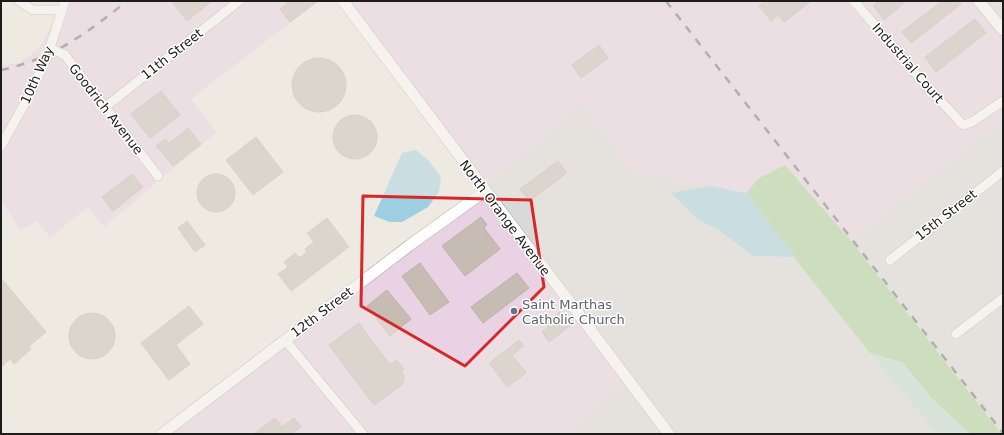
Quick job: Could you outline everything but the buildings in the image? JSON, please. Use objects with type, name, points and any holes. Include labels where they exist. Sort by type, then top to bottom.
[{"type":"street","points":[[19,1],[33,10],[62,10]]},
{"type":"street","name":"10th Way","points":[[1,146],[26,101],[50,48],[65,1]]},
{"type":"street","name":"11th Street","points":[[104,108],[239,1]]},
{"type":"street","name":"North Orange Avenue","points":[[343,1],[484,191],[669,434]]},
{"type":"street","name":"Industrial Court","points":[[854,1],[925,84],[963,125],[972,122],[1003,101]]},
{"type":"street","points":[[979,1],[1003,30]]},
{"type":"street","name":"Goodrich Avenue","points":[[50,48],[65,55],[104,108],[158,176]]},
{"type":"street","name":"15th Street","points":[[890,260],[1003,171]]},
{"type":"street","name":"12th Street","points":[[162,434],[410,245],[484,191]]},
{"type":"street","points":[[956,334],[1003,298]]},
{"type":"street","points":[[285,340],[363,434]]},
{"type":"highlighted area","points":[[363,196],[531,200],[544,287],[465,366],[361,306]]},
{"type":"shaded area","points":[[70,1],[231,1],[105,101],[67,51],[55,45],[67,15]]},
{"type":"shaded area","points":[[246,1],[318,1],[191,99],[217,132],[164,176],[111,109]]},
{"type":"shaded area","points":[[348,1],[848,1],[960,130],[963,131],[974,126],[1003,107],[1003,119],[851,241],[785,165],[759,178],[746,193],[633,172],[582,103],[486,186]]},
{"type":"shaded area","points":[[860,1],[973,1],[1003,37],[1003,95],[976,114],[964,119],[928,82]]},
{"type":"shaded area","points":[[984,1],[1003,1],[1003,24]]},
{"type":"shaded area","points":[[53,23],[42,54],[22,99],[1,136],[1,66],[21,62],[39,48]]},
{"type":"shaded area","points":[[53,54],[62,59],[157,182],[104,227],[88,207],[50,237],[37,221],[20,230],[1,200],[1,156],[30,104]]},
{"type":"shaded area","points":[[582,103],[633,172],[711,186],[671,193],[698,220],[717,229],[753,256],[795,257],[936,434],[674,434],[486,186]]},
{"type":"shaded area","points":[[1003,119],[1003,165],[884,259],[890,266],[1003,177],[1003,292],[950,333],[956,340],[1003,304],[1003,434],[851,241]]},
{"type":"shaded area","points":[[484,198],[624,383],[567,434],[369,434],[291,341],[413,248]]},
{"type":"shaded area","points":[[284,347],[358,434],[170,434]]},
{"type":"shaded area","points":[[624,383],[663,434],[567,434]]},
{"type":"green space","points":[[785,165],[851,241],[1002,434],[970,434],[932,399],[903,363],[870,353],[810,278],[746,193],[759,178]]},
{"type":"green space","points":[[870,353],[903,363],[932,399],[970,434],[936,434]]},
{"type":"water","points":[[416,150],[428,160],[441,177],[439,192],[428,207],[402,222],[390,222],[374,216],[402,153]]},
{"type":"water","points":[[711,186],[746,193],[795,257],[753,256],[717,229],[698,220],[671,193]]},
{"type":"railway","points":[[1,70],[20,65],[53,52],[98,24],[127,1]]},
{"type":"railway","points":[[666,1],[1003,433]]},
{"type":"place","name":"Saint Marthas Catholic Church","points":[[514,311]]}]
